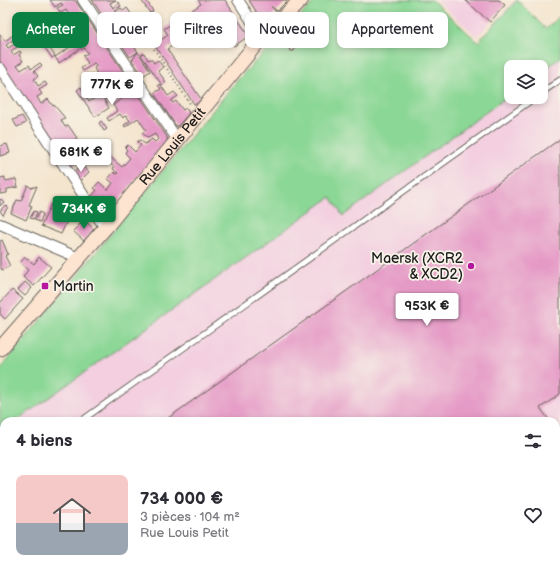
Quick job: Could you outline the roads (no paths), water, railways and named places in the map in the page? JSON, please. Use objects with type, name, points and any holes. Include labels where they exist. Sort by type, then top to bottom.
[{"type":"street","points":[[83,0],[177,139]]},
{"type":"street","points":[[238,0],[246,12]]},
{"type":"street","name":"Rue Louis Petit","points":[[288,12],[301,0]]},
{"type":"street","name":"Rue Louis Petit","points":[[0,350],[105,228],[253,48]]},
{"type":"street","points":[[0,68],[105,228]]},
{"type":"street","points":[[0,224],[79,258]]},
{"type":"lane","points":[[548,88],[560,80]]},
{"type":"lane","points":[[87,417],[526,104]]},
{"type":"place","name":"Maersk (XCR2 & XCD2)","points":[[471,266]]},
{"type":"place","name":"Martin","points":[[45,286]]}]
